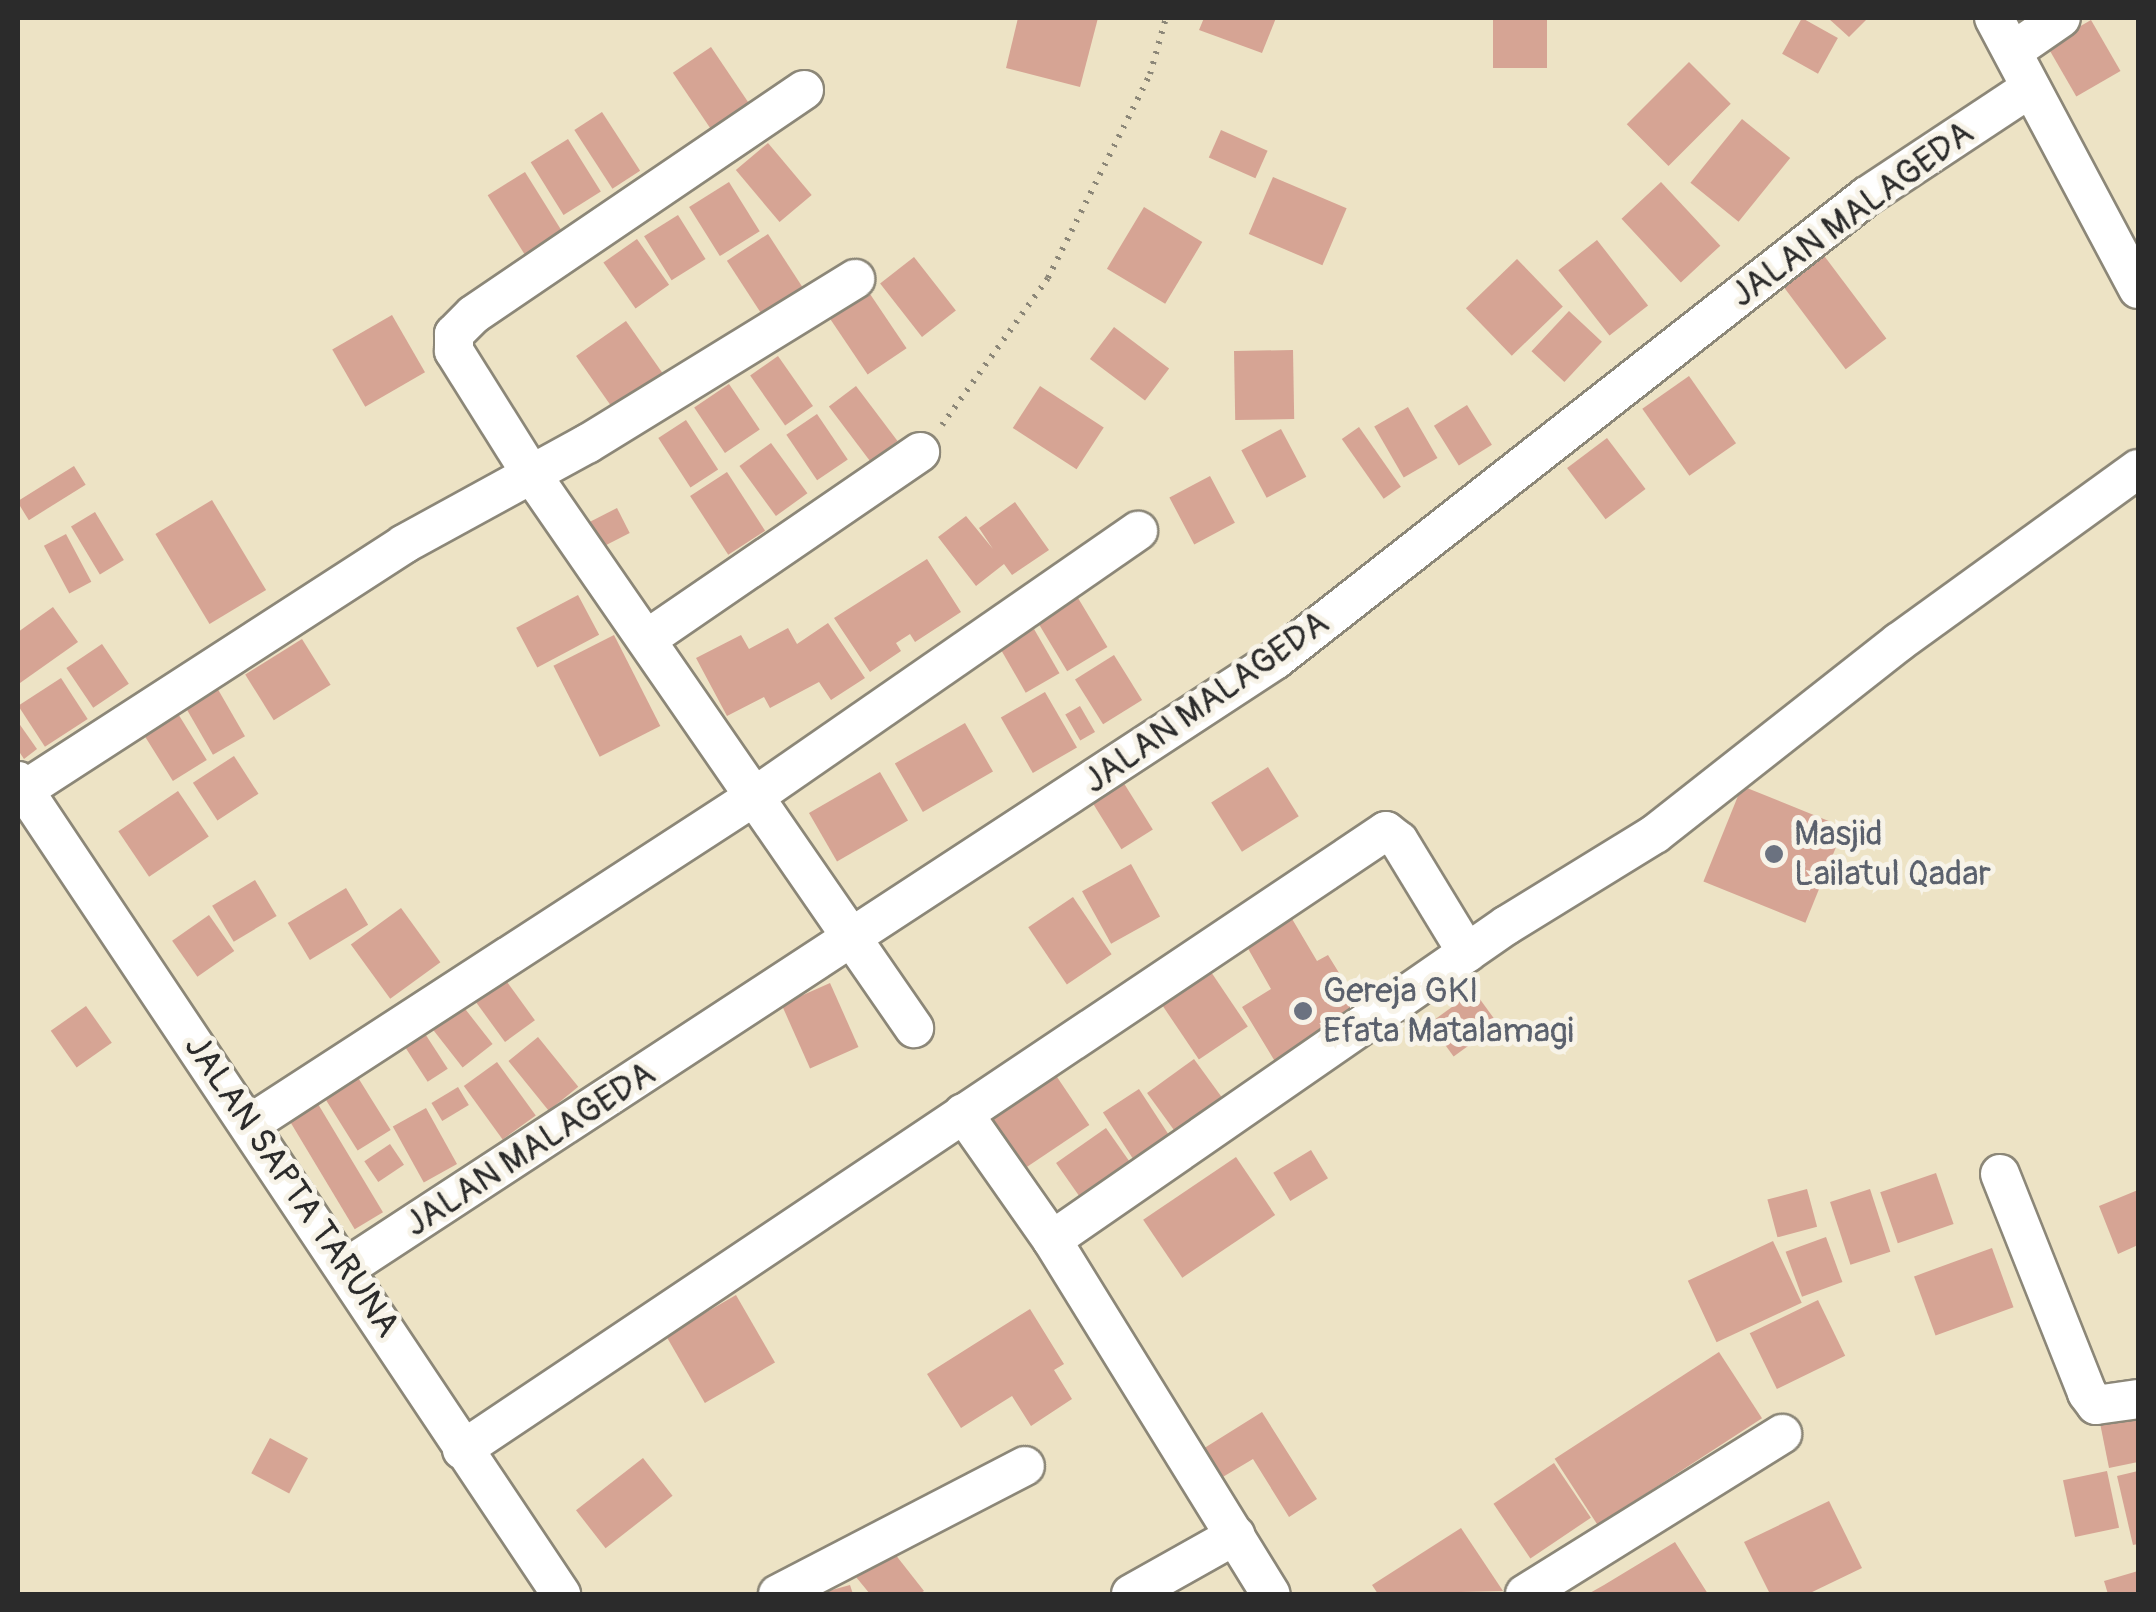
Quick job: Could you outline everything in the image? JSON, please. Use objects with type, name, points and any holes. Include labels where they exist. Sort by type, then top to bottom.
[{"type":"street","points":[[1994,18],[2138,288]]},
{"type":"street","points":[[2013,52],[2061,18]]},
{"type":"street","name":"JALAN MALAGEDA","points":[[346,1268],[856,939],[1275,660],[1866,196],[2030,88]]},
{"type":"street","points":[[804,90],[454,334],[454,352],[530,472],[914,1028]]},
{"type":"street","points":[[20,788],[404,544],[855,279]]},
{"type":"street","points":[[646,639],[920,452]]},
{"type":"street","points":[[1052,1240],[1466,953],[1655,834],[1899,642],[2138,469]]},
{"type":"street","points":[[250,1124],[755,796],[1138,531]]},
{"type":"street","name":"JALAN SAPTA TARUNA","points":[[20,788],[250,1124],[462,1450],[561,1594]]},
{"type":"street","points":[[462,1450],[1386,832],[1399,841],[1466,953]]},
{"type":"street","points":[[963,1113],[1052,1240],[1272,1594]]},
{"type":"street","points":[[2000,1174],[2087,1393],[2096,1406],[2138,1400]]},
{"type":"street","points":[[1526,1594],[1782,1434]]},
{"type":"street","points":[[778,1594],[1025,1466]]},
{"type":"street","points":[[1131,1594],[1236,1535]]},
{"type":"path","points":[[920,452],[988,370],[1048,278],[1150,74],[1166,18]]},
{"type":"building","points":[[1018,18],[1098,18],[1080,87],[1006,68]]},
{"type":"building","points":[[1204,18],[1276,18],[1262,53],[1199,30]]},
{"type":"building","points":[[1493,18],[1547,18],[1547,68],[1493,68]]},
{"type":"building","points":[[1802,18],[1838,38],[1818,74],[1782,54]]},
{"type":"building","points":[[1828,18],[1868,18],[1849,37]]},
{"type":"building","points":[[2091,20],[2120,71],[2076,97],[2047,46]]},
{"type":"building","points":[[711,47],[750,104],[711,130],[673,73]]},
{"type":"building","points":[[1689,62],[1731,104],[1668,166],[1627,124]]},
{"type":"building","points":[[602,112],[640,171],[612,189],[574,130]]},
{"type":"building","points":[[1742,119],[1790,158],[1739,222],[1690,183]]},
{"type":"building","points":[[1221,130],[1268,151],[1255,178],[1209,157]]},
{"type":"building","points":[[568,139],[601,192],[564,215],[531,162]]},
{"type":"building","points":[[768,143],[812,195],[780,222],[736,170]]},
{"type":"building","points":[[525,172],[563,232],[525,256],[488,195]]},
{"type":"building","points":[[1273,177],[1347,208],[1322,265],[1249,234]]},
{"type":"building","points":[[729,182],[760,231],[720,256],[689,207]]},
{"type":"building","points":[[1661,182],[1720,246],[1681,282],[1622,219]]},
{"type":"building","points":[[1144,207],[1202,242],[1165,304],[1107,269]]},
{"type":"building","points":[[678,215],[706,259],[672,280],[644,236]]},
{"type":"building","points":[[768,234],[806,293],[765,319],[727,261]]},
{"type":"building","points":[[637,239],[669,285],[636,308],[603,263]]},
{"type":"building","points":[[1597,240],[1648,305],[1609,336],[1558,270]]},
{"type":"building","points":[[1819,249],[1886,338],[1846,369],[1778,280]]},
{"type":"building","points":[[914,257],[956,311],[922,337],[880,283]]},
{"type":"building","points":[[1517,259],[1563,306],[1512,356],[1466,308]]},
{"type":"building","points":[[868,291],[907,348],[868,374],[829,317]]},
{"type":"building","points":[[1569,311],[1602,342],[1564,382],[1531,351]]},
{"type":"building","points":[[392,315],[425,372],[365,407],[332,350]]},
{"type":"building","points":[[626,321],[666,378],[616,413],[576,356]]},
{"type":"building","points":[[1114,327],[1169,369],[1145,400],[1090,359]]},
{"type":"building","points":[[1293,350],[1294,419],[1235,420],[1234,351]]},
{"type":"building","points":[[778,356],[813,406],[785,425],[750,376]]},
{"type":"building","points":[[1689,376],[1736,443],[1689,476],[1642,409]]},
{"type":"building","points":[[729,384],[760,430],[725,453],[694,407]]},
{"type":"building","points":[[856,386],[898,441],[870,462],[829,406]]},
{"type":"building","points":[[1040,386],[1104,427],[1077,469],[1013,428]]},
{"type":"building","points":[[1467,405],[1492,445],[1459,466],[1434,426]]},
{"type":"building","points":[[1408,407],[1438,458],[1404,478],[1374,426]]},
{"type":"building","points":[[817,414],[848,460],[817,480],[786,435]]},
{"type":"building","points":[[686,420],[718,469],[690,487],[658,438]]},
{"type":"building","points":[[1359,427],[1401,487],[1384,499],[1342,439]]},
{"type":"building","points":[[1281,429],[1306,477],[1267,498],[1241,450]]},
{"type":"building","points":[[1607,438],[1646,489],[1606,519],[1567,468]]},
{"type":"building","points":[[771,443],[807,493],[776,516],[739,466]]},
{"type":"building","points":[[74,466],[86,485],[29,520],[18,501]]},
{"type":"building","points":[[727,472],[765,531],[728,555],[690,496]]},
{"type":"building","points":[[1210,476],[1235,523],[1194,544],[1169,498]]},
{"type":"building","points":[[212,500],[266,590],[210,624],[155,534]]},
{"type":"building","points":[[1015,502],[1049,550],[1012,575],[1004,564],[976,586],[938,537],[966,516],[993,549],[979,528]]},
{"type":"building","points":[[617,508],[630,533],[590,553],[577,528]]},
{"type":"building","points":[[95,512],[124,560],[100,574],[71,526]]},
{"type":"building","points":[[66,534],[91,582],[69,593],[44,546]]},
{"type":"building","points":[[927,559],[961,612],[915,642],[910,634],[896,643],[901,651],[870,672],[834,618]]},
{"type":"building","points":[[1075,593],[1107,647],[1067,671],[1035,617]]},
{"type":"building","points":[[578,595],[599,635],[537,668],[516,628]]},
{"type":"building","points":[[53,607],[78,642],[20,683],[18,632]]},
{"type":"building","points":[[828,623],[865,678],[831,700],[819,682],[770,708],[764,697],[727,716],[696,658],[741,635],[749,649],[788,628],[797,644]]},
{"type":"building","points":[[1034,629],[1060,673],[1026,693],[1000,648]]},
{"type":"building","points":[[614,635],[660,726],[600,757],[553,666]]},
{"type":"building","points":[[302,639],[331,685],[274,720],[245,675]]},
{"type":"building","points":[[102,644],[129,684],[93,708],[66,668]]},
{"type":"building","points":[[1114,655],[1142,700],[1103,724],[1075,679]]},
{"type":"building","points":[[61,678],[88,719],[45,747],[18,706]]},
{"type":"building","points":[[216,686],[245,736],[213,755],[184,704]]},
{"type":"building","points":[[1045,692],[1077,747],[1033,773],[1001,718]]},
{"type":"building","points":[[1080,706],[1095,732],[1080,740],[1065,714]]},
{"type":"building","points":[[175,709],[207,760],[173,781],[141,730]]},
{"type":"building","points":[[18,722],[37,749],[24,759],[18,750]]},
{"type":"building","points":[[965,723],[993,771],[923,812],[895,764]]},
{"type":"building","points":[[234,756],[259,794],[217,820],[193,783]]},
{"type":"building","points":[[1268,767],[1299,816],[1242,852],[1211,803]]},
{"type":"building","points":[[880,772],[908,820],[837,861],[809,813]]},
{"type":"building","points":[[1120,777],[1153,830],[1121,849],[1089,797]]},
{"type":"building","name":"Masjid Lailatul Qadar","points":[[1742,786],[1844,827],[1805,923],[1703,881]]},
{"type":"building","points":[[178,791],[209,837],[149,877],[118,831]]},
{"type":"building","points":[[1131,864],[1160,916],[1111,944],[1082,891]]},
{"type":"building","points":[[255,880],[277,916],[234,942],[212,906]]},
{"type":"building","points":[[346,888],[368,925],[310,960],[288,923]]},
{"type":"building","points":[[1073,897],[1112,954],[1067,984],[1028,927]]},
{"type":"building","points":[[401,908],[440,962],[390,999],[351,944]]},
{"type":"building","name":"Gereja GKI Efata Matalamagi","points":[[1288,912],[1317,961],[1328,955],[1365,1015],[1279,1068],[1242,1007],[1271,989],[1242,938]]},
{"type":"building","points":[[209,915],[234,951],[197,977],[172,941]]},
{"type":"building","points":[[1207,966],[1248,1027],[1199,1060],[1158,999]]},
{"type":"building","points":[[502,975],[535,1020],[505,1042],[472,997]]},
{"type":"building","points":[[830,983],[858,1047],[810,1069],[782,1005]]},
{"type":"building","points":[[1474,991],[1498,1024],[1454,1056],[1430,1023]]},
{"type":"building","points":[[455,996],[493,1044],[463,1067],[425,1019]]},
{"type":"building","points":[[86,1006],[112,1043],[77,1068],[51,1031]]},
{"type":"building","points":[[420,1026],[448,1069],[428,1082],[400,1039]]},
{"type":"building","points":[[538,1037],[578,1087],[549,1111],[508,1061]]},
{"type":"building","points":[[1194,1059],[1229,1107],[1182,1141],[1147,1093]]},
{"type":"building","points":[[497,1062],[536,1115],[503,1139],[464,1086]]},
{"type":"building","points":[[352,1068],[391,1130],[358,1151],[319,1089]]},
{"type":"building","points":[[1053,1071],[1089,1125],[1013,1176],[977,1122]]},
{"type":"building","points":[[458,1087],[469,1105],[442,1121],[431,1103]]},
{"type":"building","points":[[1139,1089],[1176,1146],[1140,1169],[1103,1112]]},
{"type":"building","points":[[315,1099],[383,1212],[355,1229],[287,1116]]},
{"type":"building","points":[[426,1108],[457,1164],[424,1182],[393,1126]]},
{"type":"building","points":[[1106,1128],[1138,1173],[1088,1208],[1056,1163]]},
{"type":"building","points":[[390,1144],[404,1165],[378,1182],[364,1161]]},
{"type":"building","points":[[1311,1150],[1328,1178],[1290,1201],[1273,1173]]},
{"type":"building","points":[[1236,1157],[1275,1215],[1182,1278],[1143,1220]]},
{"type":"building","points":[[1936,1173],[1954,1224],[1898,1243],[1880,1192]]},
{"type":"building","points":[[1807,1189],[1817,1227],[1777,1237],[1767,1200]]},
{"type":"building","points":[[1870,1189],[1890,1252],[1850,1265],[1830,1202]]},
{"type":"building","points":[[2138,1190],[2138,1245],[2118,1254],[2099,1206]]},
{"type":"building","points":[[1826,1237],[1842,1282],[1802,1297],[1786,1252]]},
{"type":"building","points":[[1773,1241],[1802,1303],[1717,1342],[1688,1281]]},
{"type":"building","points":[[1992,1248],[2014,1307],[1936,1336],[1914,1276]]},
{"type":"building","points":[[736,1295],[775,1363],[705,1403],[666,1336]]},
{"type":"building","points":[[1818,1300],[1845,1356],[1777,1389],[1750,1333]]},
{"type":"building","points":[[1030,1309],[1064,1364],[1054,1370],[1072,1399],[1031,1426],[1012,1396],[961,1428],[927,1374]]},
{"type":"building","points":[[1719,1352],[1762,1418],[1598,1525],[1555,1459]]},
{"type":"building","points":[[2138,1410],[2138,1462],[2109,1468],[2099,1418]]},
{"type":"building","points":[[1262,1412],[1317,1499],[1289,1517],[1253,1459],[1216,1481],[1198,1452]]},
{"type":"building","points":[[270,1438],[308,1458],[289,1494],[251,1473]]},
{"type":"building","points":[[643,1458],[673,1496],[606,1548],[576,1510]]},
{"type":"building","points":[[1554,1463],[1591,1518],[1530,1559],[1493,1504]]},
{"type":"building","points":[[2107,1471],[2119,1528],[2075,1537],[2063,1480]]},
{"type":"building","points":[[2138,1471],[2138,1544],[2133,1545],[2117,1476]]},
{"type":"building","points":[[1829,1501],[1862,1568],[1808,1594],[1770,1594],[1744,1542]]},
{"type":"building","points":[[1461,1528],[1503,1591],[1378,1594],[1372,1585]]},
{"type":"building","points":[[1675,1542],[1708,1594],[1588,1594],[1604,1585]]},
{"type":"building","points":[[891,1549],[924,1591],[870,1594],[856,1577]]},
{"type":"building","points":[[2138,1571],[2138,1594],[2108,1594],[2104,1581]]},
{"type":"building","points":[[850,1585],[853,1594],[821,1593]]},
{"type":"place","name":"Masjid Lailatul Qadar","points":[[1774,854]]},
{"type":"place","name":"Gereja GKI Efata Matalamagi","points":[[1303,1011]]}]
